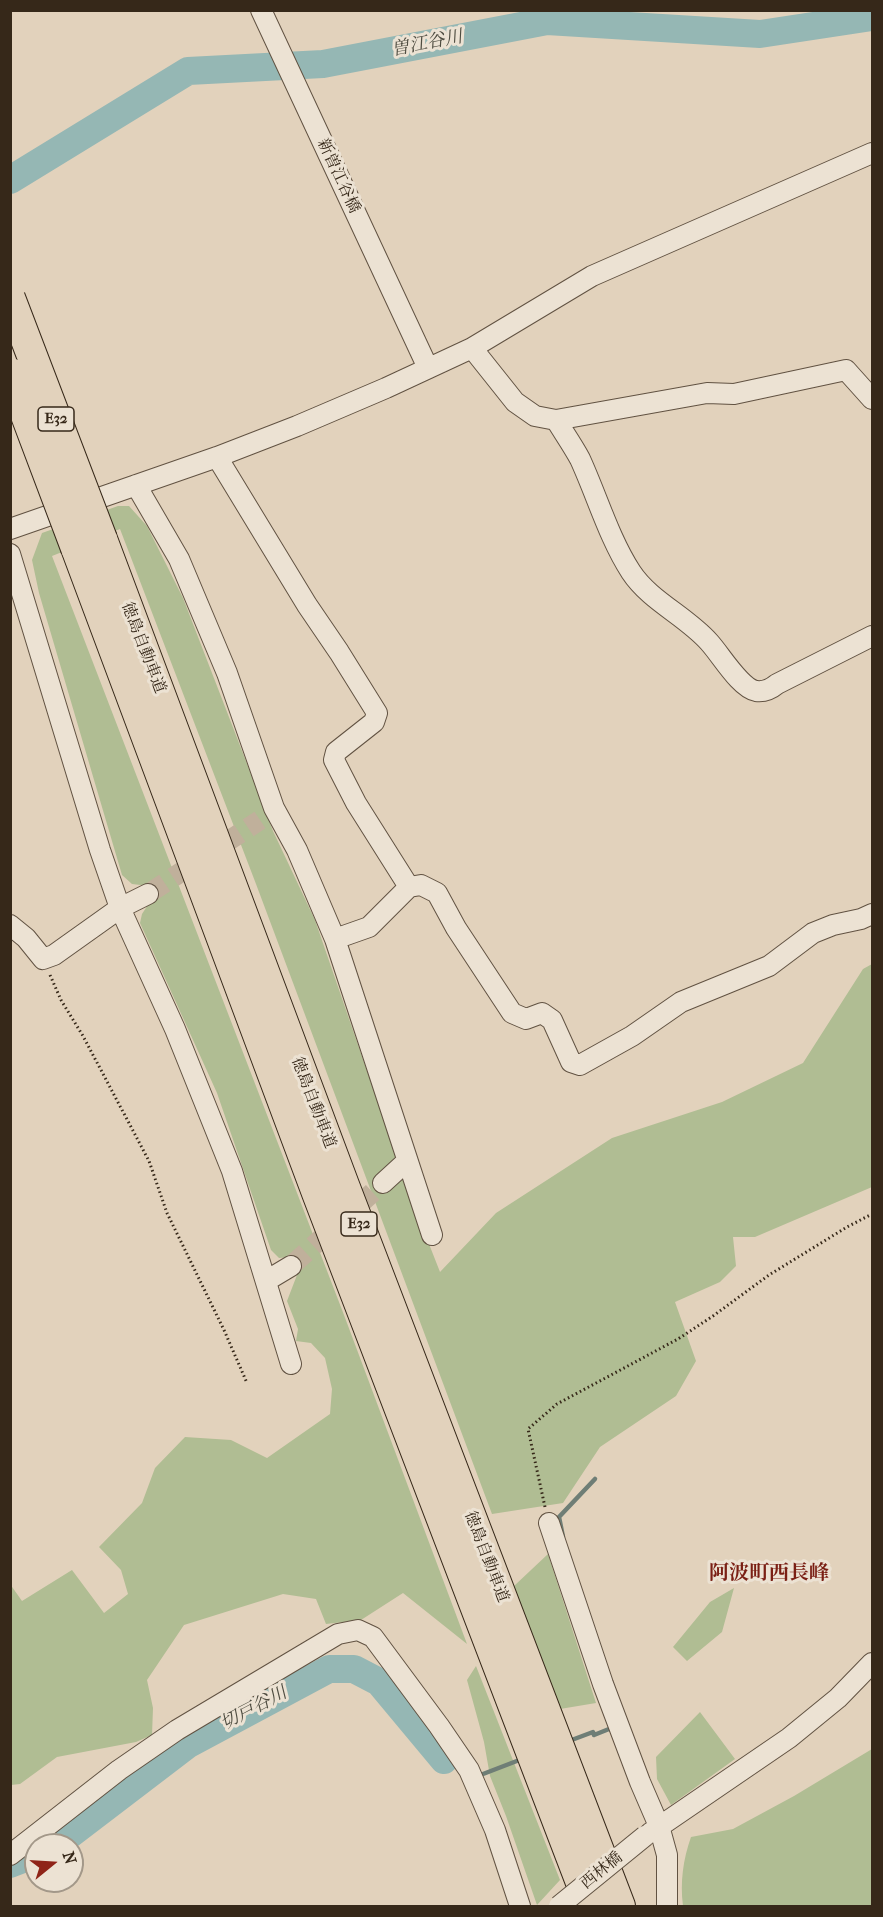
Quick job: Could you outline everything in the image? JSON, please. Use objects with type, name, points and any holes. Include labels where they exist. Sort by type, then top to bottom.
[{"type":"highway","name":"徳島自動車道","points":[[10,298],[89,543],[326,1216],[590,1906]]},
{"type":"highway","name":"徳島自動車道","points":[[10,373],[89,543],[344,1185],[620,1906]]},
{"type":"street","name":"新曽江谷橋","points":[[261,10],[428,368]]},
{"type":"street","points":[[10,529],[217,457],[297,426],[472,348],[591,276],[873,153]]},
{"type":"street","points":[[472,348],[515,402],[535,416],[556,420],[707,393],[734,394],[846,370],[873,399]]},
{"type":"street","points":[[556,420],[578,457],[621,556],[632,573],[641,585],[704,637],[722,655],[740,682],[755,691],[770,689],[873,636]]},
{"type":"street","points":[[217,457],[307,605],[377,713],[374,722],[336,752],[334,760],[356,803],[409,887]]},
{"type":"street","points":[[136,485],[179,559],[227,673],[267,814],[297,850],[335,939],[432,1235]]},
{"type":"street","points":[[10,554],[100,850],[120,908],[175,1029],[232,1171],[291,1364]]},
{"type":"street","points":[[335,939],[369,927],[409,887],[421,885],[437,893],[456,928],[512,1013],[526,1019],[542,1013],[552,1020],[571,1062],[580,1065],[632,1036],[681,1002],[769,966],[813,933],[833,925],[861,920],[873,914]]},
{"type":"street","points":[[10,926],[26,938],[43,959],[54,954],[120,908],[148,894]]},
{"type":"street","points":[[383,1183],[407,1161]]},
{"type":"street","points":[[266,1281],[291,1266]]},
{"type":"street","points":[[549,1523],[603,1684],[640,1782],[652,1831],[667,1855],[667,1906]]},
{"type":"street","points":[[10,1855],[119,1770],[177,1730],[338,1634],[358,1630],[373,1637],[469,1770],[495,1830],[520,1906]]},
{"type":"street","name":"西林橋","points":[[559,1906],[652,1831],[789,1738],[838,1698],[873,1663]]},
{"type":"path","points":[[43,959],[61,1000],[83,1036],[148,1161],[167,1213],[247,1383]]},
{"type":"path","points":[[549,1523],[528,1429],[557,1404],[678,1339],[769,1275],[847,1227],[873,1214]]},
{"type":"green space","points":[[118,506],[129,506],[147,526],[183,598],[273,831],[315,920],[409,1193],[440,1272],[496,1213],[612,1138],[722,1102],[803,1063],[863,969],[872,964],[872,1187],[755,1237],[733,1237],[736,1266],[720,1282],[675,1302],[696,1361],[676,1396],[600,1447],[563,1503],[492,1514],[256,884],[120,529],[52,556],[344,1315],[467,1644],[403,1593],[361,1620],[326,1624],[316,1599],[283,1594],[184,1625],[147,1680],[153,1708],[152,1735],[136,1742],[57,1757],[20,1784],[11,1785],[10,1584],[22,1601],[72,1570],[104,1613],[128,1594],[121,1570],[99,1547],[142,1503],[155,1468],[185,1437],[231,1440],[267,1458],[330,1414],[332,1389],[325,1358],[311,1343],[296,1341],[298,1329],[287,1301],[297,1275],[290,1257],[279,1258],[271,1250],[217,1093],[140,923],[142,914],[153,897],[149,886],[132,884],[122,875],[39,593],[32,560],[42,533]]},
{"type":"green space","points":[[548,1554],[596,1703],[560,1709],[514,1586]]},
{"type":"green space","points":[[734,1588],[722,1632],[687,1661],[673,1647],[710,1602]]},
{"type":"green space","points":[[476,1666],[560,1880],[537,1905],[490,1776],[484,1742],[467,1680]]},
{"type":"green space","points":[[700,1712],[735,1759],[671,1805],[657,1779],[656,1757]]},
{"type":"green space","points":[[872,1749],[872,1906],[683,1906],[683,1871],[691,1837],[733,1829],[794,1796]]},
{"type":"waterway","name":"曽江谷川","points":[[10,180],[188,71],[323,64],[547,21],[760,34],[872,17]]},
{"type":"waterway","points":[[563,1537],[559,1517],[595,1479]]},
{"type":"waterway","name":"切戸谷川","points":[[72,1833],[187,1745],[329,1669],[354,1669],[379,1682],[444,1760]]},
{"type":"waterway","points":[[569,1741],[609,1729]]},
{"type":"waterway","points":[[483,1774],[522,1759]]},
{"type":"waterway","name":"切戸谷川","points":[[10,1864],[24,1859]]},
{"type":"tunnel","points":[[148,894],[260,820]]},
{"type":"tunnel","points":[[291,1266],[383,1183]]},
{"type":"district","name":"阿波町西長峰","points":[[769,1574]]}]
